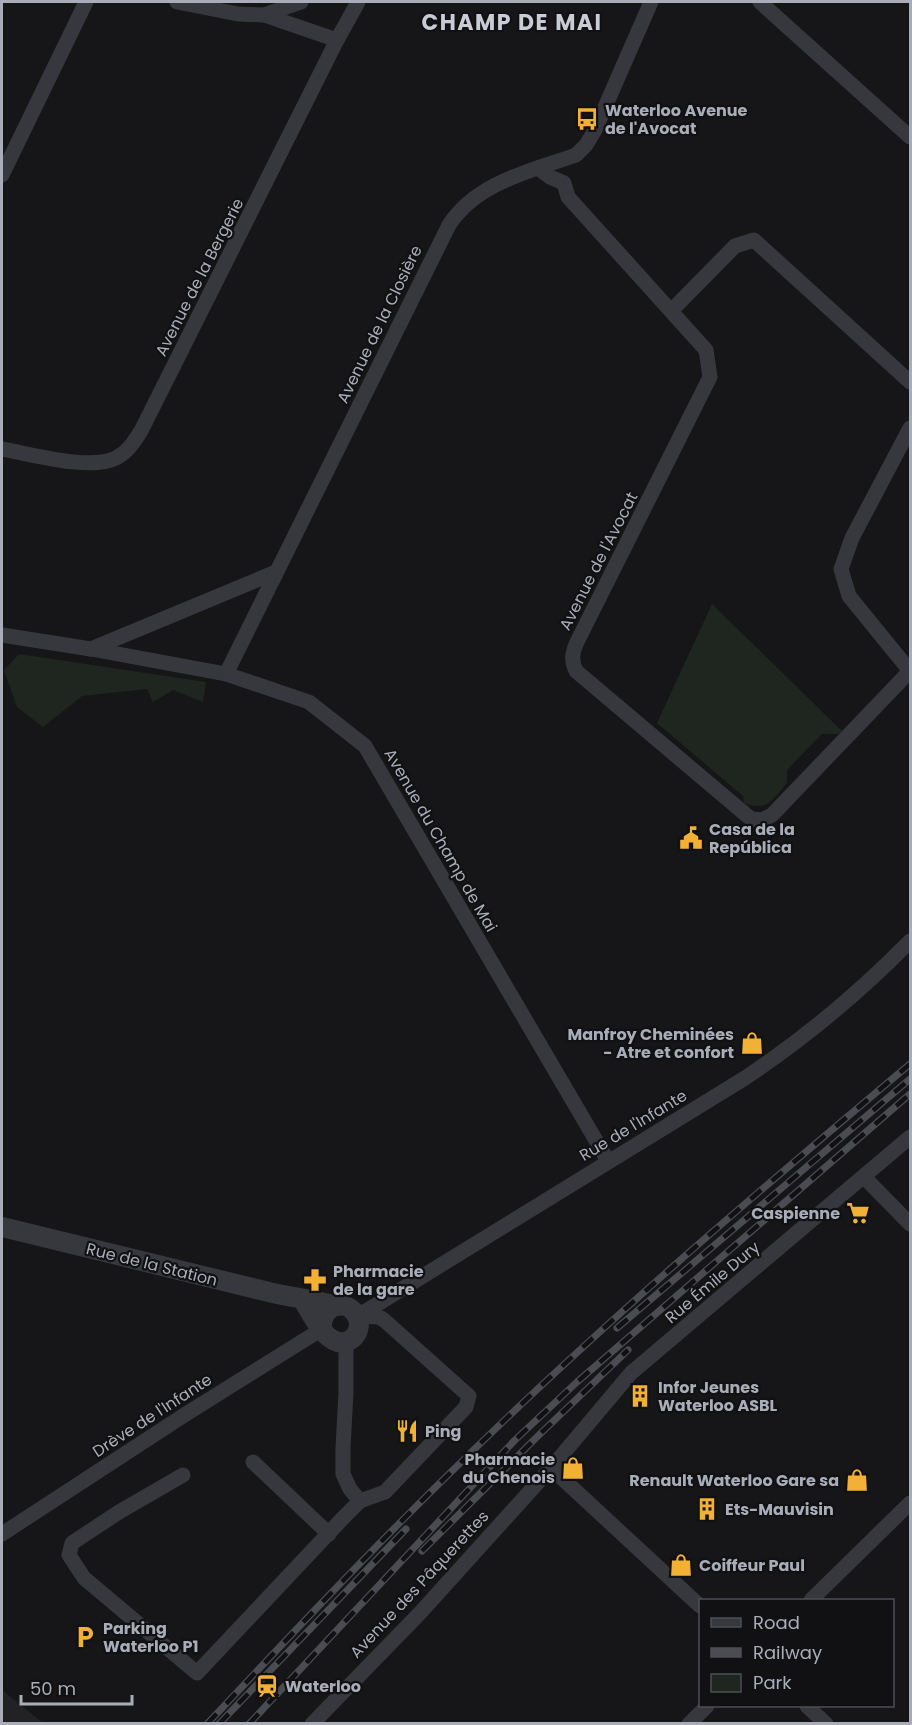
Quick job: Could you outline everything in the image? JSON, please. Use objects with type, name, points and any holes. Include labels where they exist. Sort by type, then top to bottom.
[{"type":"street","points":[[2,175],[86,2]]},
{"type":"street","points":[[177,2],[238,14],[264,15],[337,40]]},
{"type":"street","points":[[264,15],[301,2]]},
{"type":"street","name":"Avenue de la Bergerie","points":[[2,449],[101,464],[117,458],[130,448],[141,431],[358,2]]},
{"type":"street","points":[[564,183],[576,154],[586,145],[595,130],[651,2]]},
{"type":"street","points":[[760,2],[910,137]]},
{"type":"street","name":"Avenue de la Closière","points":[[226,674],[440,242],[456,215],[478,194],[576,154]]},
{"type":"street","name":"Avenue de l'Avocat","points":[[538,168],[564,183],[568,196],[706,350],[710,377],[577,642],[572,653],[572,662],[576,671],[751,819],[762,820],[772,815],[910,671]]},
{"type":"street","points":[[672,310],[735,246],[754,240],[910,382]]},
{"type":"street","points":[[910,428],[852,538],[841,569],[849,596],[910,671]]},
{"type":"street","points":[[92,649],[276,572]]},
{"type":"street","name":"Avenue du Champ de Mai","points":[[2,636],[92,649],[226,674],[309,702],[364,746],[608,1161]]},
{"type":"street","name":"Rue de l'Infante","points":[[357,1316],[745,1078],[830,1016],[910,941]]},
{"type":"street","name":"Rue Émile Dury","points":[[551,1468],[632,1373],[910,1137]]},
{"type":"street","points":[[864,1178],[910,1224]]},
{"type":"street","name":"Rue de la Station","points":[[2,1227],[303,1300],[316,1300],[337,1306]]},
{"type":"street","points":[[303,1300],[322,1329],[331,1341],[346,1342],[357,1334],[359,1328],[357,1316],[352,1309],[345,1306],[330,1308],[324,1314],[322,1329]]},
{"type":"street","points":[[183,1475],[119,1512],[72,1543],[69,1555],[84,1578],[197,1673],[360,1501],[385,1492],[466,1407],[469,1396],[384,1320],[379,1317],[357,1316]]},
{"type":"street","name":"Drève de l'Infante","points":[[2,1534],[322,1329]]},
{"type":"street","points":[[346,1342],[343,1474],[350,1489],[360,1501]]},
{"type":"street","points":[[253,1462],[329,1533]]},
{"type":"street","points":[[551,1468],[699,1605]]},
{"type":"street","name":"Avenue des Pâquerettes","points":[[312,1724],[420,1613],[551,1468]]},
{"type":"street","points":[[812,1599],[910,1503]]},
{"type":"street","points":[[689,1724],[706,1707]]},
{"type":"street","points":[[808,1707],[826,1724]]},
{"type":"shaded area","points":[[2,1690],[43,1723],[2,1723]]},
{"type":"green space","points":[[712,604],[842,731],[838,734],[822,734],[787,770],[787,783],[774,799],[764,805],[744,803],[743,796],[657,723]]},
{"type":"green space","points":[[19,654],[206,682],[203,702],[173,690],[153,702],[147,689],[82,696],[43,727],[17,707],[4,670]]},
{"type":"railway","points":[[207,1724],[358,1566],[505,1419],[676,1264],[910,1064]]},
{"type":"railway","points":[[617,1328],[910,1079]]},
{"type":"railway","points":[[249,1724],[515,1440],[577,1382],[910,1094]]},
{"type":"railway","points":[[422,1551],[628,1350]]},
{"type":"railway","points":[[219,1724],[406,1529]]},
{"type":"place","name":"Waterloo Avenue de l'Avocat","points":[[587,119]]},
{"type":"place","name":"Casa de la República","points":[[691,838]]},
{"type":"place","name":"Manfroy Cheminées - Atre et confort","points":[[752,1043]]},
{"type":"place","name":"Caspienne","points":[[858,1213]]},
{"type":"place","name":"Pharmacie de la gare","points":[[315,1280]]},
{"type":"place","name":"Infor Jeunes Waterloo ASBL","points":[[640,1396]]},
{"type":"place","name":"Ping","points":[[407,1431]]},
{"type":"place","name":"Pharmacie du Chenois","points":[[573,1468]]},
{"type":"place","name":"Renault Waterloo Gare sa","points":[[857,1480]]},
{"type":"place","name":"Ets-Mauvisin","points":[[707,1509]]},
{"type":"place","name":"Coiffeur Paul","points":[[681,1565]]},
{"type":"place","name":"Parking Waterloo P1","points":[[85,1637]]},
{"type":"place","name":"Waterloo","points":[[267,1686]]},
{"type":"district","name":"CHAMP DE MAI","points":[[512,22]]}]
